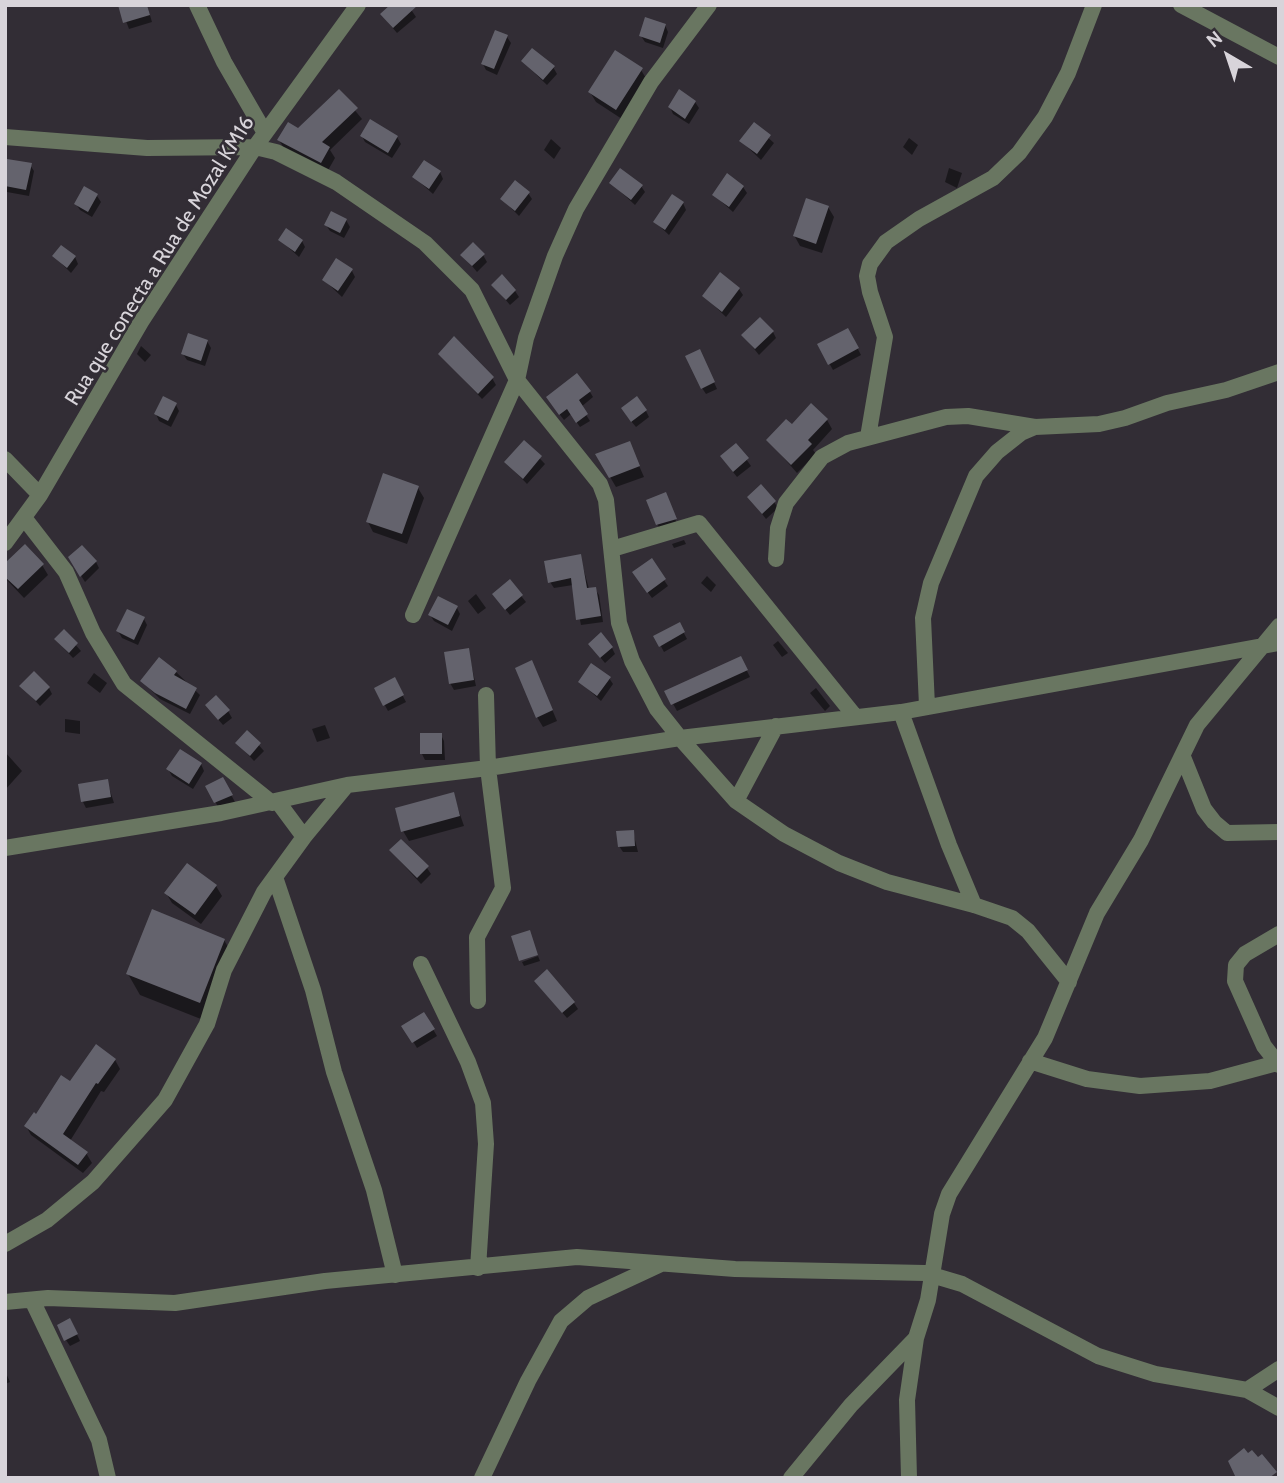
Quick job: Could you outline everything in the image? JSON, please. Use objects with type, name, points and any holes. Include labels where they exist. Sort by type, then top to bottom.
[{"type":"street","points":[[197,5],[260,140],[276,152],[336,182],[425,243],[472,290],[517,380],[600,484],[606,500],[619,623],[632,661],[657,709],[736,801],[784,834],[839,863],[887,882],[1012,918],[1028,932],[1069,982]]},
{"type":"street","name":"Rua que conecta a Rua de Mozal KM16","points":[[5,543],[25,519],[141,323],[260,140],[358,5]]},
{"type":"street","points":[[412,615],[517,380],[526,338],[555,256],[576,209],[651,82],[709,5]]},
{"type":"street","points":[[868,437],[885,337],[870,292],[867,276],[870,264],[886,242],[919,219],[993,178],[1019,153],[1045,117],[1068,74],[1094,5]]},
{"type":"street","points":[[1181,5],[1279,57]]},
{"type":"street","points":[[5,137],[147,148],[260,140]]},
{"type":"street","points":[[776,559],[778,528],[786,503],[822,457],[848,443],[946,417],[968,416],[1035,427],[1099,424],[1167,403],[1226,390],[1279,372]]},
{"type":"street","points":[[927,706],[923,618],[945,546],[976,476],[997,452],[1020,433],[1035,427]]},
{"type":"street","points":[[5,459],[40,495]]},
{"type":"street","points":[[25,519],[66,572],[93,633],[124,684],[275,802],[303,837]]},
{"type":"street","points":[[612,549],[699,523],[854,715]]},
{"type":"street","points":[[909,1478],[907,1399],[916,1338],[934,1274],[943,1214],[949,1194],[1045,1038],[1097,913],[1141,841],[1197,725],[1271,644],[1279,626]]},
{"type":"street","points":[[5,848],[275,802],[347,785],[488,768],[680,738],[854,715],[901,712],[1271,644]]},
{"type":"street","points":[[478,1001],[477,937],[503,888],[488,768],[486,695]]},
{"type":"street","points":[[901,712],[949,845],[974,905]]},
{"type":"street","points":[[736,801],[775,726]]},
{"type":"street","points":[[1183,757],[1204,809],[1213,822],[1227,833],[1279,832]]},
{"type":"street","points":[[5,1244],[47,1220],[93,1182],[165,1100],[207,1024],[224,970],[243,929],[303,837],[347,785]]},
{"type":"street","points":[[275,877],[313,990],[334,1072],[374,1190],[395,1275]]},
{"type":"street","points":[[1030,1061],[1087,1079],[1140,1086],[1210,1081],[1278,1064],[1264,1046],[1235,981],[1236,965],[1245,954],[1279,934]]},
{"type":"street","points":[[422,964],[468,1062],[483,1103],[486,1144],[478,1268]]},
{"type":"street","points":[[5,1302],[32,1300],[175,1303],[326,1281],[577,1257],[736,1269],[883,1270],[934,1274],[962,1284],[1118,1364],[1155,1374],[1247,1390],[1279,1408]]},
{"type":"street","points":[[482,1478],[528,1381],[561,1321],[588,1298],[664,1263]]},
{"type":"street","points":[[32,1300],[99,1440],[108,1478]]},
{"type":"street","points":[[791,1478],[851,1405],[916,1338]]},
{"type":"street","points":[[1247,1390],[1279,1368]]},
{"type":"building","points":[[118,5],[147,5],[150,15],[123,23]]},
{"type":"building","points":[[390,5],[418,5],[393,28],[380,14]]},
{"type":"building","points":[[645,17],[666,24],[660,43],[639,36]]},
{"type":"building","points":[[495,30],[508,35],[494,69],[481,64]]},
{"type":"building","points":[[532,48],[555,66],[543,80],[521,61]]},
{"type":"building","points":[[615,50],[643,68],[616,110],[588,92]]},
{"type":"building","points":[[339,89],[358,108],[322,142],[330,147],[321,163],[277,140],[288,122],[298,128]]},
{"type":"building","points":[[679,89],[696,101],[685,119],[668,107]]},
{"type":"building","points":[[370,119],[398,136],[388,153],[360,136]]},
{"type":"building","points":[[754,122],[771,135],[757,154],[739,141]]},
{"type":"building","points":[[7,159],[32,163],[26,190],[5,186]]},
{"type":"building","points":[[424,160],[441,171],[429,189],[412,177]]},
{"type":"building","points":[[620,168],[643,185],[631,200],[609,183]]},
{"type":"building","points":[[727,173],[744,186],[729,207],[712,195]]},
{"type":"building","points":[[515,180],[530,192],[515,211],[500,199]]},
{"type":"building","points":[[84,186],[98,194],[88,212],[74,204]]},
{"type":"building","points":[[672,194],[684,202],[665,230],[653,222]]},
{"type":"building","points":[[806,198],[829,206],[816,244],[793,236]]},
{"type":"building","points":[[331,211],[347,219],[340,233],[324,225]]},
{"type":"building","points":[[286,228],[303,240],[295,252],[278,240]]},
{"type":"building","points":[[473,242],[485,254],[472,266],[460,255]]},
{"type":"building","points":[[61,245],[76,256],[67,268],[52,256]]},
{"type":"building","points":[[336,258],[353,269],[338,291],[322,280]]},
{"type":"building","points":[[720,272],[740,288],[722,312],[702,296]]},
{"type":"building","points":[[502,274],[516,290],[506,300],[491,285]]},
{"type":"building","points":[[760,317],[774,331],[755,349],[741,335]]},
{"type":"building","points":[[848,328],[859,348],[828,365],[817,344]]},
{"type":"building","points":[[188,333],[208,340],[201,361],[181,354]]},
{"type":"building","points":[[454,336],[494,377],[478,394],[438,354]]},
{"type":"building","points":[[700,349],[715,382],[701,389],[685,356]]},
{"type":"building","points":[[577,373],[591,391],[579,400],[588,414],[576,423],[567,409],[559,415],[546,397]]},
{"type":"building","points":[[163,396],[177,403],[168,421],[154,414]]},
{"type":"building","points":[[637,396],[647,410],[631,422],[621,408]]},
{"type":"building","points":[[811,403],[828,419],[808,440],[812,444],[791,465],[766,440],[786,419],[792,424]]},
{"type":"building","points":[[524,440],[542,456],[523,479],[504,462]]},
{"type":"building","points":[[630,441],[640,466],[609,478],[595,454]]},
{"type":"building","points":[[736,443],[749,458],[733,472],[720,456]]},
{"type":"building","points":[[383,473],[419,486],[402,534],[366,522]]},
{"type":"building","points":[[761,484],[776,501],[762,514],[747,497]]},
{"type":"building","points":[[666,492],[677,519],[656,525],[646,500]]},
{"type":"building","points":[[25,544],[44,564],[18,589],[5,577],[5,563]]},
{"type":"building","points":[[82,545],[97,561],[80,577],[68,557]]},
{"type":"building","points":[[581,554],[587,588],[596,587],[601,616],[576,620],[571,578],[548,583],[544,561]]},
{"type":"building","points":[[652,558],[666,579],[647,593],[632,572]]},
{"type":"building","points":[[510,579],[523,595],[505,610],[492,594]]},
{"type":"building","points":[[438,596],[458,606],[448,625],[428,615]]},
{"type":"building","points":[[127,609],[145,617],[134,640],[116,631]]},
{"type":"building","points":[[680,622],[685,632],[659,647],[653,636]]},
{"type":"building","points":[[64,629],[78,643],[69,653],[54,639]]},
{"type":"building","points":[[601,632],[613,647],[600,658],[588,644]]},
{"type":"building","points":[[469,648],[474,680],[449,684],[444,652]]},
{"type":"building","points":[[741,656],[748,670],[671,705],[664,691]]},
{"type":"building","points":[[159,657],[177,671],[174,675],[197,688],[186,709],[155,693],[140,681]]},
{"type":"building","points":[[532,660],[553,710],[536,718],[515,668]]},
{"type":"building","points":[[591,663],[611,677],[597,696],[578,682]]},
{"type":"building","points":[[34,671],[50,687],[36,701],[19,686]]},
{"type":"building","points":[[395,677],[404,695],[383,706],[374,688]]},
{"type":"building","points":[[216,695],[230,710],[218,720],[205,705]]},
{"type":"building","points":[[247,730],[261,743],[250,756],[235,743]]},
{"type":"building","points":[[420,733],[442,733],[442,754],[420,754]]},
{"type":"building","points":[[180,749],[202,763],[189,784],[166,769]]},
{"type":"building","points":[[223,777],[233,795],[214,803],[205,786]]},
{"type":"building","points":[[108,779],[111,797],[81,802],[78,784]]},
{"type":"building","points":[[454,792],[460,816],[401,832],[395,808]]},
{"type":"building","points":[[634,830],[635,846],[618,847],[616,831]]},
{"type":"building","points":[[401,839],[429,866],[417,878],[389,850]]},
{"type":"building","points":[[187,863],[217,885],[195,915],[164,893]]},
{"type":"building","points":[[152,909],[225,939],[200,1003],[126,974]]},
{"type":"building","points":[[530,930],[538,955],[519,961],[511,936]]},
{"type":"building","points":[[547,969],[575,1002],[562,1013],[534,981]]},
{"type":"building","points":[[424,1012],[435,1029],[412,1043],[401,1026]]},
{"type":"building","points":[[96,1044],[116,1059],[98,1084],[96,1083],[63,1134],[88,1152],[78,1165],[24,1126],[34,1112],[36,1114],[61,1075],[70,1081]]},
{"type":"building","points":[[70,1318],[78,1334],[64,1341],[57,1325]]},
{"type":"building","points":[[1244,1448],[1248,1453],[1252,1450],[1258,1457],[1262,1454],[1277,1472],[1269,1478],[1236,1478],[1228,1461]]}]
